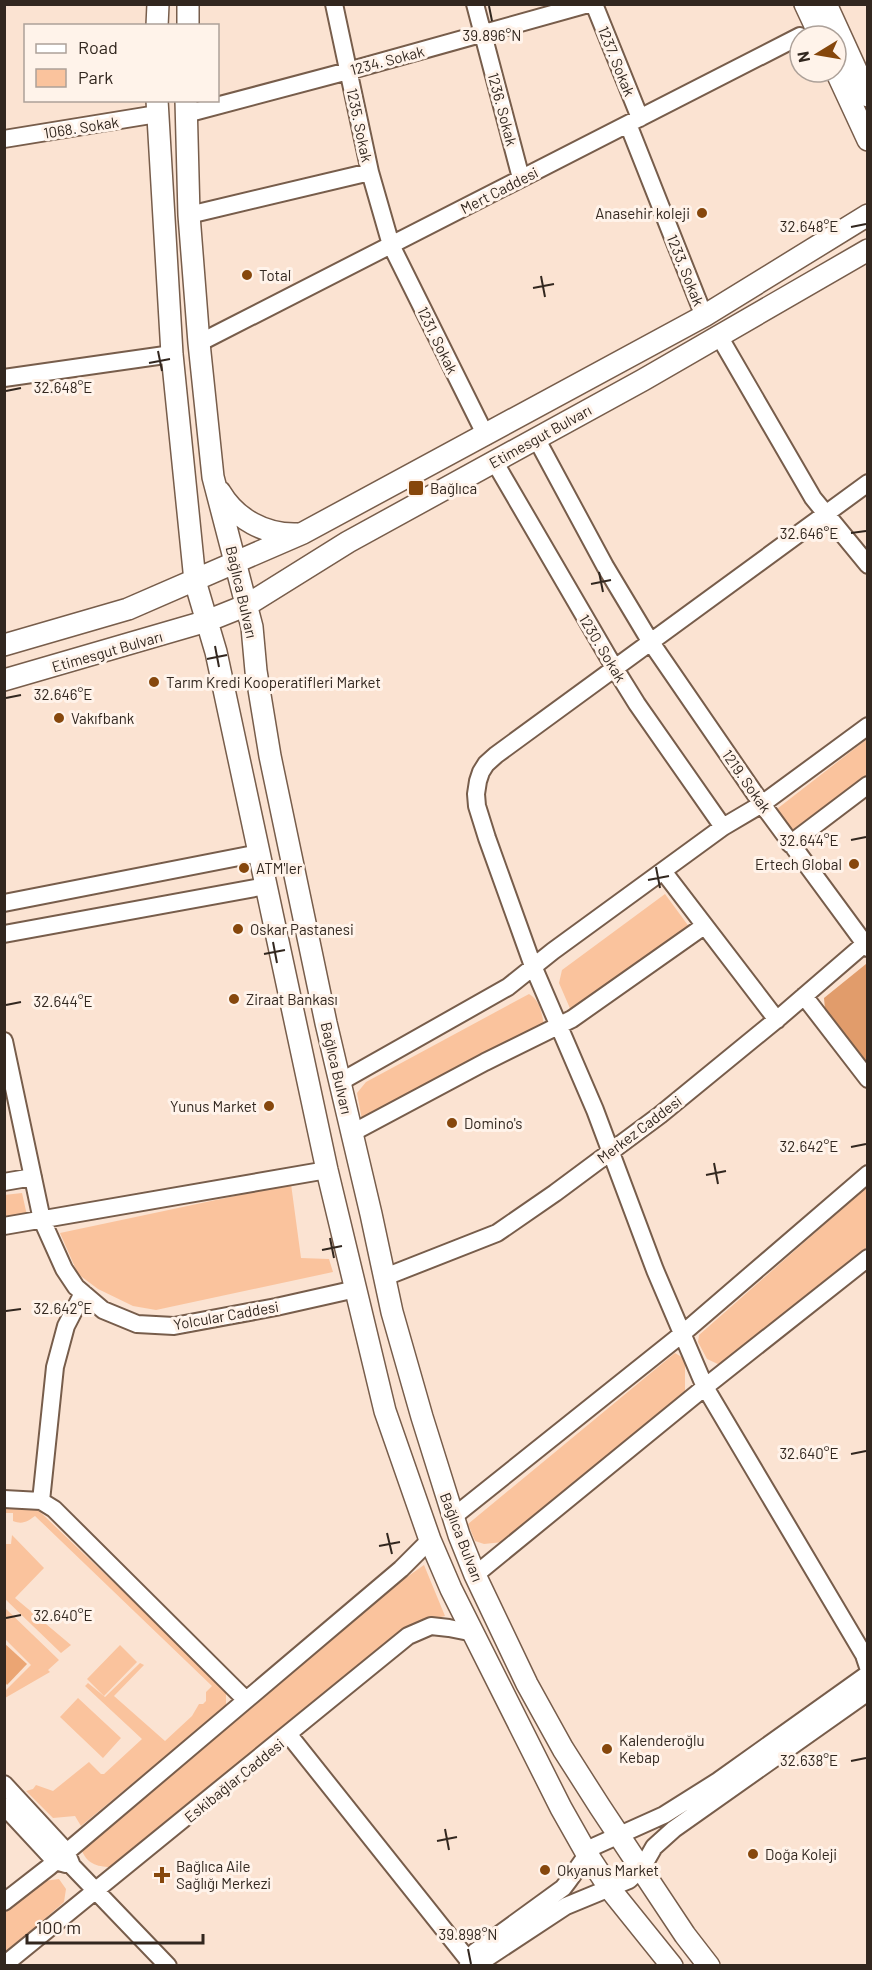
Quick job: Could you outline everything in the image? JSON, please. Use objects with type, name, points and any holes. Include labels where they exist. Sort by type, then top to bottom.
[{"type":"main road","points":[[157,24],[158,4]]},
{"type":"main road","points":[[188,4],[188,24]]},
{"type":"main road","points":[[806,4],[808,24]]},
{"type":"main road","points":[[825,4],[867,96]]},
{"type":"main road","points":[[842,84],[867,140]]},
{"type":"main road","name":"Bağlıca Bulvarı","points":[[157,107],[172,354],[195,581],[219,666],[327,1170],[385,1411],[430,1540],[451,1590],[561,1808],[610,1889],[672,1965]]},
{"type":"main road","name":"Bağlıca Bulvarı","points":[[186,107],[189,215],[213,477],[252,627],[266,734],[340,1082],[392,1312],[412,1385],[453,1517],[475,1575],[528,1684],[558,1740],[685,1935],[709,1965]]},
{"type":"main road","name":"Etimesgut Bulvarı","points":[[4,645],[128,609],[303,533],[704,316],[867,215]]},
{"type":"main road","name":"Etimesgut Bulvarı","points":[[4,680],[207,621],[247,605],[348,542],[719,336],[867,250]]},
{"type":"main road","points":[[213,477],[229,505],[244,519],[273,532],[303,533]]},
{"type":"street","name":"1235. Sokak","points":[[334,4],[370,172],[391,245]]},
{"type":"street","name":"1236. Sokak","points":[[475,4],[521,178]]},
{"type":"street","name":"1234. Sokak","points":[[219,100],[348,71],[588,4]]},
{"type":"street","name":"1237. Sokak","points":[[594,4],[634,121]]},
{"type":"street","name":"Mert Caddesi","points":[[199,343],[788,44]]},
{"type":"street","name":"1234. Sokak","points":[[186,107],[208,102]]},
{"type":"street","name":"1068. Sokak","points":[[4,139],[157,107]]},
{"type":"street","name":"1233. Sokak","points":[[634,121],[704,316]]},
{"type":"street","points":[[189,215],[370,172]]},
{"type":"street","name":"1231. Sokak","points":[[391,245],[486,436]]},
{"type":"street","points":[[719,336],[813,498],[867,565]]},
{"type":"street","points":[[4,378],[172,354]]},
{"type":"street","name":"1219. Sokak","points":[[536,438],[605,566],[650,641],[790,844],[866,944]]},
{"type":"street","name":"1230. Sokak","points":[[494,461],[637,704],[723,827]]},
{"type":"street","points":[[866,1659],[705,1387],[655,1270],[610,1151],[533,966],[477,806],[477,781],[486,764],[496,755],[867,483]]},
{"type":"street","points":[[340,1082],[508,987],[533,966],[723,827],[762,804],[867,726]]},
{"type":"street","points":[[790,844],[867,785]]},
{"type":"street","points":[[4,903],[259,853]]},
{"type":"street","points":[[663,871],[777,1020]]},
{"type":"street","points":[[4,934],[266,886]]},
{"type":"street","points":[[352,1133],[580,1014],[704,926]]},
{"type":"street","name":"Merkez Caddesi","points":[[385,1277],[497,1233],[555,1193],[660,1115],[866,944]]},
{"type":"street","points":[[804,996],[867,1079]]},
{"type":"street","name":"Yolcular Caddesi","points":[[4,1041],[42,1220],[64,1269],[76,1287],[103,1310],[137,1324],[174,1326],[276,1307],[356,1288]]},
{"type":"street","points":[[4,1226],[327,1170]]},
{"type":"street","points":[[453,1517],[682,1334],[867,1174]]},
{"type":"street","points":[[4,1182],[33,1177]]},
{"type":"street","points":[[475,1575],[867,1258]]},
{"type":"street","points":[[41,1501],[55,1367],[66,1326],[83,1293]]},
{"type":"street","points":[[4,1499],[41,1501],[54,1509],[245,1699]]},
{"type":"street","points":[[4,1902],[65,1859],[245,1699],[401,1569],[430,1540]]},
{"type":"street","name":"Eskibağlar Caddesi","points":[[4,1965],[408,1636],[431,1626],[474,1634]]},
{"type":"street","points":[[471,1965],[476,1952],[563,1888],[595,1846],[649,1823],[700,1792],[867,1674]]},
{"type":"street","points":[[471,1965],[481,1962],[566,1906],[629,1880],[642,1868],[654,1848],[674,1829],[867,1692]]},
{"type":"street","points":[[289,1735],[471,1965]]},
{"type":"street","points":[[4,1784],[65,1859],[168,1965]]},
{"type":"street","points":[[4,1806],[65,1859]]},
{"type":"green space","points":[[867,739],[867,776],[804,826],[791,831],[773,812]]},
{"type":"green space","points":[[665,894],[690,928],[572,1013],[559,983],[562,970]]},
{"type":"green space","points":[[529,994],[538,1004],[544,1025],[362,1120],[357,1093],[366,1082]]},
{"type":"green space","points":[[291,1184],[301,1258],[329,1259],[333,1272],[156,1310],[133,1306],[98,1289],[78,1274],[60,1233]]},
{"type":"green space","points":[[867,1187],[867,1247],[720,1365],[707,1359],[698,1342],[699,1335]]},
{"type":"green space","points":[[22,1193],[28,1220],[5,1224],[4,1195]]},
{"type":"green space","points":[[675,1353],[685,1359],[685,1395],[503,1542],[484,1544],[475,1541],[468,1524]]},
{"type":"green space","points":[[4,1509],[37,1509],[226,1690],[226,1706],[81,1826],[75,1816],[53,1818],[26,1791],[33,1789],[36,1785],[53,1791],[89,1762],[101,1774],[104,1774],[142,1739],[85,1686],[88,1683],[105,1697],[140,1663],[144,1665],[114,1696],[165,1741],[192,1716],[199,1704],[206,1701],[206,1692],[212,1686],[35,1516],[20,1523],[13,1521],[13,1513],[5,1513]]},
{"type":"green space","points":[[12,1535],[44,1568],[15,1598],[71,1645],[61,1653],[5,1599],[5,1544],[11,1544]]},
{"type":"green space","points":[[424,1565],[445,1616],[411,1625],[113,1867],[99,1866],[84,1856],[82,1851],[87,1843],[390,1589]]},
{"type":"green space","points":[[5,1608],[59,1660],[48,1670],[50,1672],[5,1698],[5,1691],[31,1665],[5,1639]]},
{"type":"green space","points":[[120,1645],[137,1662],[104,1696],[87,1679]]},
{"type":"green space","points":[[78,1698],[121,1738],[103,1758],[60,1717]]},
{"type":"green space","points":[[59,1879],[66,1889],[64,1902],[5,1954],[5,1913],[44,1881]]},
{"type":"shaded area","points":[[866,964],[867,1066],[825,1009],[824,998]]},
{"type":"shaded area","points":[[4,1643],[27,1664],[7,1685],[5,1682]]},
{"type":"place","name":"Anasehir koleji","points":[[702,213]]},
{"type":"place","name":"Total","points":[[247,275]]},
{"type":"place","name":"Bağlıca","points":[[416,488]]},
{"type":"place","name":"Tarım Kredi Kooperatifleri Market","points":[[154,682]]},
{"type":"place","name":"Vakıfbank","points":[[59,718]]},
{"type":"place","name":"Ertech Global","points":[[854,864]]},
{"type":"place","name":"ATM'ler","points":[[244,868]]},
{"type":"place","name":"Oskar Pastanesi","points":[[238,929]]},
{"type":"place","name":"Ziraat Bankası","points":[[234,999]]},
{"type":"place","name":"Yunus Market","points":[[269,1106]]},
{"type":"place","name":"Domino's","points":[[452,1123]]},
{"type":"place","name":"Kalenderoğlu Kebap","points":[[607,1749]]},
{"type":"place","name":"Doğa Koleji","points":[[753,1854]]},
{"type":"place","name":"Okyanus Market","points":[[545,1870]]},
{"type":"place","name":"Bağlıca Aile Sağlığı Merkezi","points":[[162,1875]]}]
